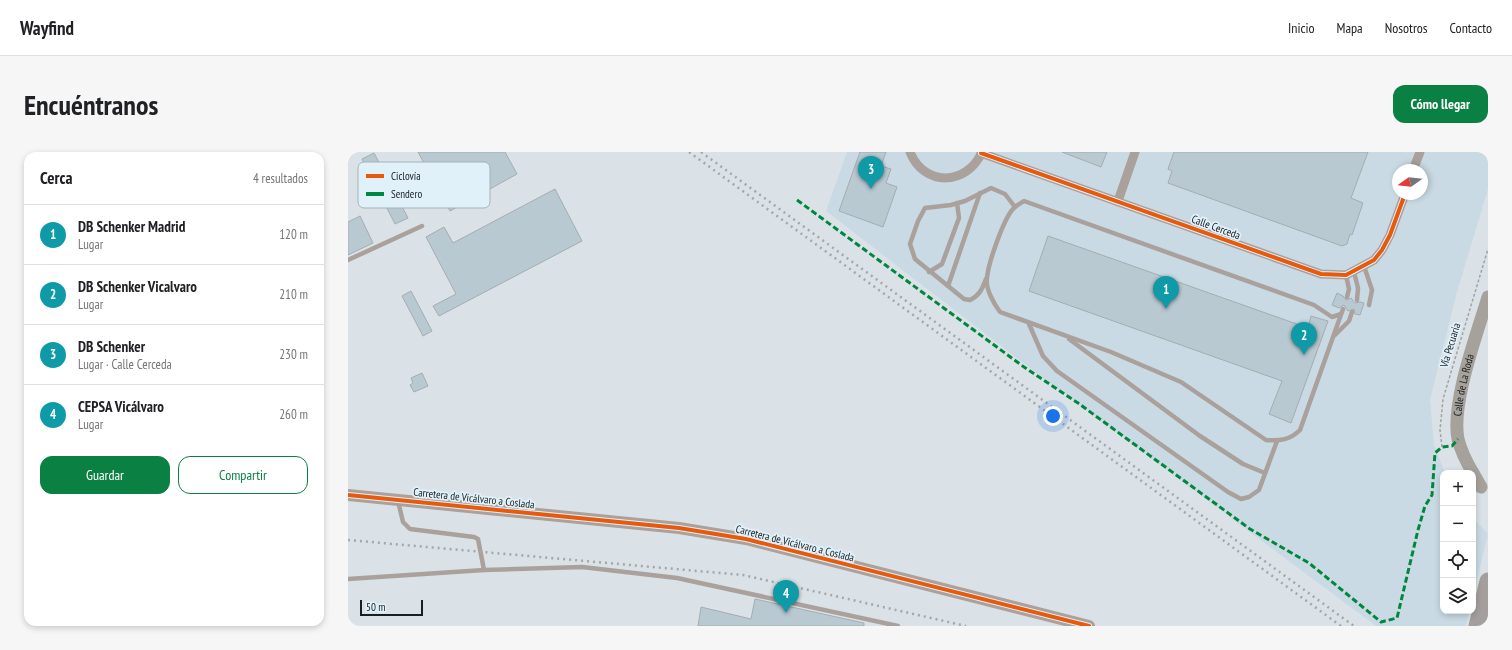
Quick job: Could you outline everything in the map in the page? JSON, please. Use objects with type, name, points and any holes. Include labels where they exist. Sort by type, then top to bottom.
[{"type":"highway","points":[[1477,626],[1488,581]]},
{"type":"main road","name":"Calle de La Roda","points":[[1471,470],[1458,440],[1457,414],[1466,372],[1488,297]]},
{"type":"main road","name":"Calle de La Roda","points":[[1476,478],[1481,487]]},
{"type":"street","name":"Calle Cerceda","points":[[910,152],[922,170],[929,174],[944,178],[960,175],[967,171],[978,160],[982,152],[1321,274],[1350,274]]},
{"type":"street","points":[[1118,201],[1135,152]]},
{"type":"street","points":[[1415,164],[1420,152]]},
{"type":"street","points":[[1350,274],[1374,260],[1382,250],[1390,235],[1403,200]]},
{"type":"street","name":"Carretera de Vicálvaro a Coslada","points":[[348,495],[679,528],[746,539],[1089,626]]},
{"type":"lane","points":[[1015,207],[1006,194],[991,188],[957,203],[925,208],[913,231],[910,244],[914,259],[964,299],[970,300],[981,292],[995,246],[1015,207],[1024,201],[1314,305],[1332,316],[1341,314]]},
{"type":"lane","points":[[948,286],[980,193]]},
{"type":"lane","points":[[929,272],[942,264],[959,218],[957,203]]},
{"type":"lane","points":[[348,260],[422,226]]},
{"type":"lane","points":[[1364,266],[1372,290],[1369,305]]},
{"type":"lane","points":[[1347,297],[1350,274]]},
{"type":"lane","points":[[1350,274],[1358,288],[1357,300]]},
{"type":"lane","points":[[986,279],[993,301],[1000,312],[1029,324],[1111,352],[1181,382],[1266,440],[1277,441],[1292,438],[1300,430],[1343,309]]},
{"type":"lane","points":[[1333,336],[1349,321],[1352,312]]},
{"type":"lane","points":[[1029,324],[1043,356],[1057,371],[1228,492],[1241,499],[1249,497],[1259,490],[1277,441]]},
{"type":"lane","points":[[1064,336],[1200,436],[1243,464],[1265,472]]},
{"type":"lane","points":[[397,499],[403,522],[410,529],[474,537],[478,539],[484,570]]},
{"type":"lane","points":[[348,579],[484,570],[582,567],[677,578],[898,626]]},
{"type":"shaded area","points":[[847,152],[1488,152],[1488,189],[1457,292],[1430,400],[1434,445],[1444,470],[1440,470],[1440,614],[1468,614],[1466,626],[1376,626],[1022,362],[826,211]]},
{"type":"shaded area","points":[[1476,521],[1488,534],[1476,584]]},
{"type":"building","points":[[418,152],[505,152],[517,174],[490,189],[490,162],[423,162]]},
{"type":"building","points":[[860,152],[886,152],[881,166],[891,169],[886,183],[897,187],[883,227],[839,211]]},
{"type":"building","points":[[1062,152],[1107,152],[1101,167]]},
{"type":"building","points":[[1174,152],[1368,152],[1351,198],[1363,203],[1352,235],[1350,234],[1347,244],[1342,246],[1168,183],[1172,171],[1168,169]]},
{"type":"building","points":[[374,153],[379,162],[364,162],[362,159]]},
{"type":"building","points":[[555,189],[582,241],[439,316],[433,306],[456,294],[426,237],[444,227],[453,243]]},
{"type":"building","points":[[387,208],[403,208],[408,218],[395,224]]},
{"type":"building","points":[[448,208],[455,208],[450,211]]},
{"type":"building","points":[[360,216],[373,243],[348,255],[348,222]]},
{"type":"building","points":[[1048,236],[1308,328],[1311,316],[1328,321],[1291,423],[1269,414],[1282,381],[1029,291]]},
{"type":"building","points":[[411,291],[432,331],[423,336],[402,296]]},
{"type":"building","points":[[1337,293],[1343,296],[1346,300],[1351,298],[1355,303],[1364,303],[1360,315],[1355,314],[1354,309],[1348,311],[1344,305],[1339,308],[1332,305]]},
{"type":"building","points":[[422,373],[428,386],[414,392],[410,385],[413,383],[411,378]]},
{"type":"building","points":[[755,599],[864,623],[864,626],[698,626],[701,607],[751,619]]},
{"type":"railway","points":[[689,152],[1341,626]]},
{"type":"railway","points":[[701,152],[1354,626]]},
{"type":"railway","points":[[348,540],[743,575],[966,626]]},
{"type":"marked path","points":[[797,200],[1024,367],[1078,403],[1250,529],[1309,563],[1381,622],[1397,618],[1418,530],[1425,506],[1432,495],[1435,453],[1442,447],[1452,446],[1458,439]]},
{"type":"cycle path","points":[[981,153],[1321,274],[1346,275],[1374,260],[1382,250],[1390,235],[1403,200]]},
{"type":"cycle path","points":[[348,495],[679,528],[746,539],[1089,626]]},
{"type":"place","name":"DB Schenker","points":[[871,189]]},
{"type":"place","name":"DB Schenker Madrid","points":[[1166,309]]},
{"type":"place","name":"DB Schenker Vicalvaro","points":[[1304,355]]},
{"type":"place","name":"CEPSA Vicálvaro","points":[[786,613]]}]
